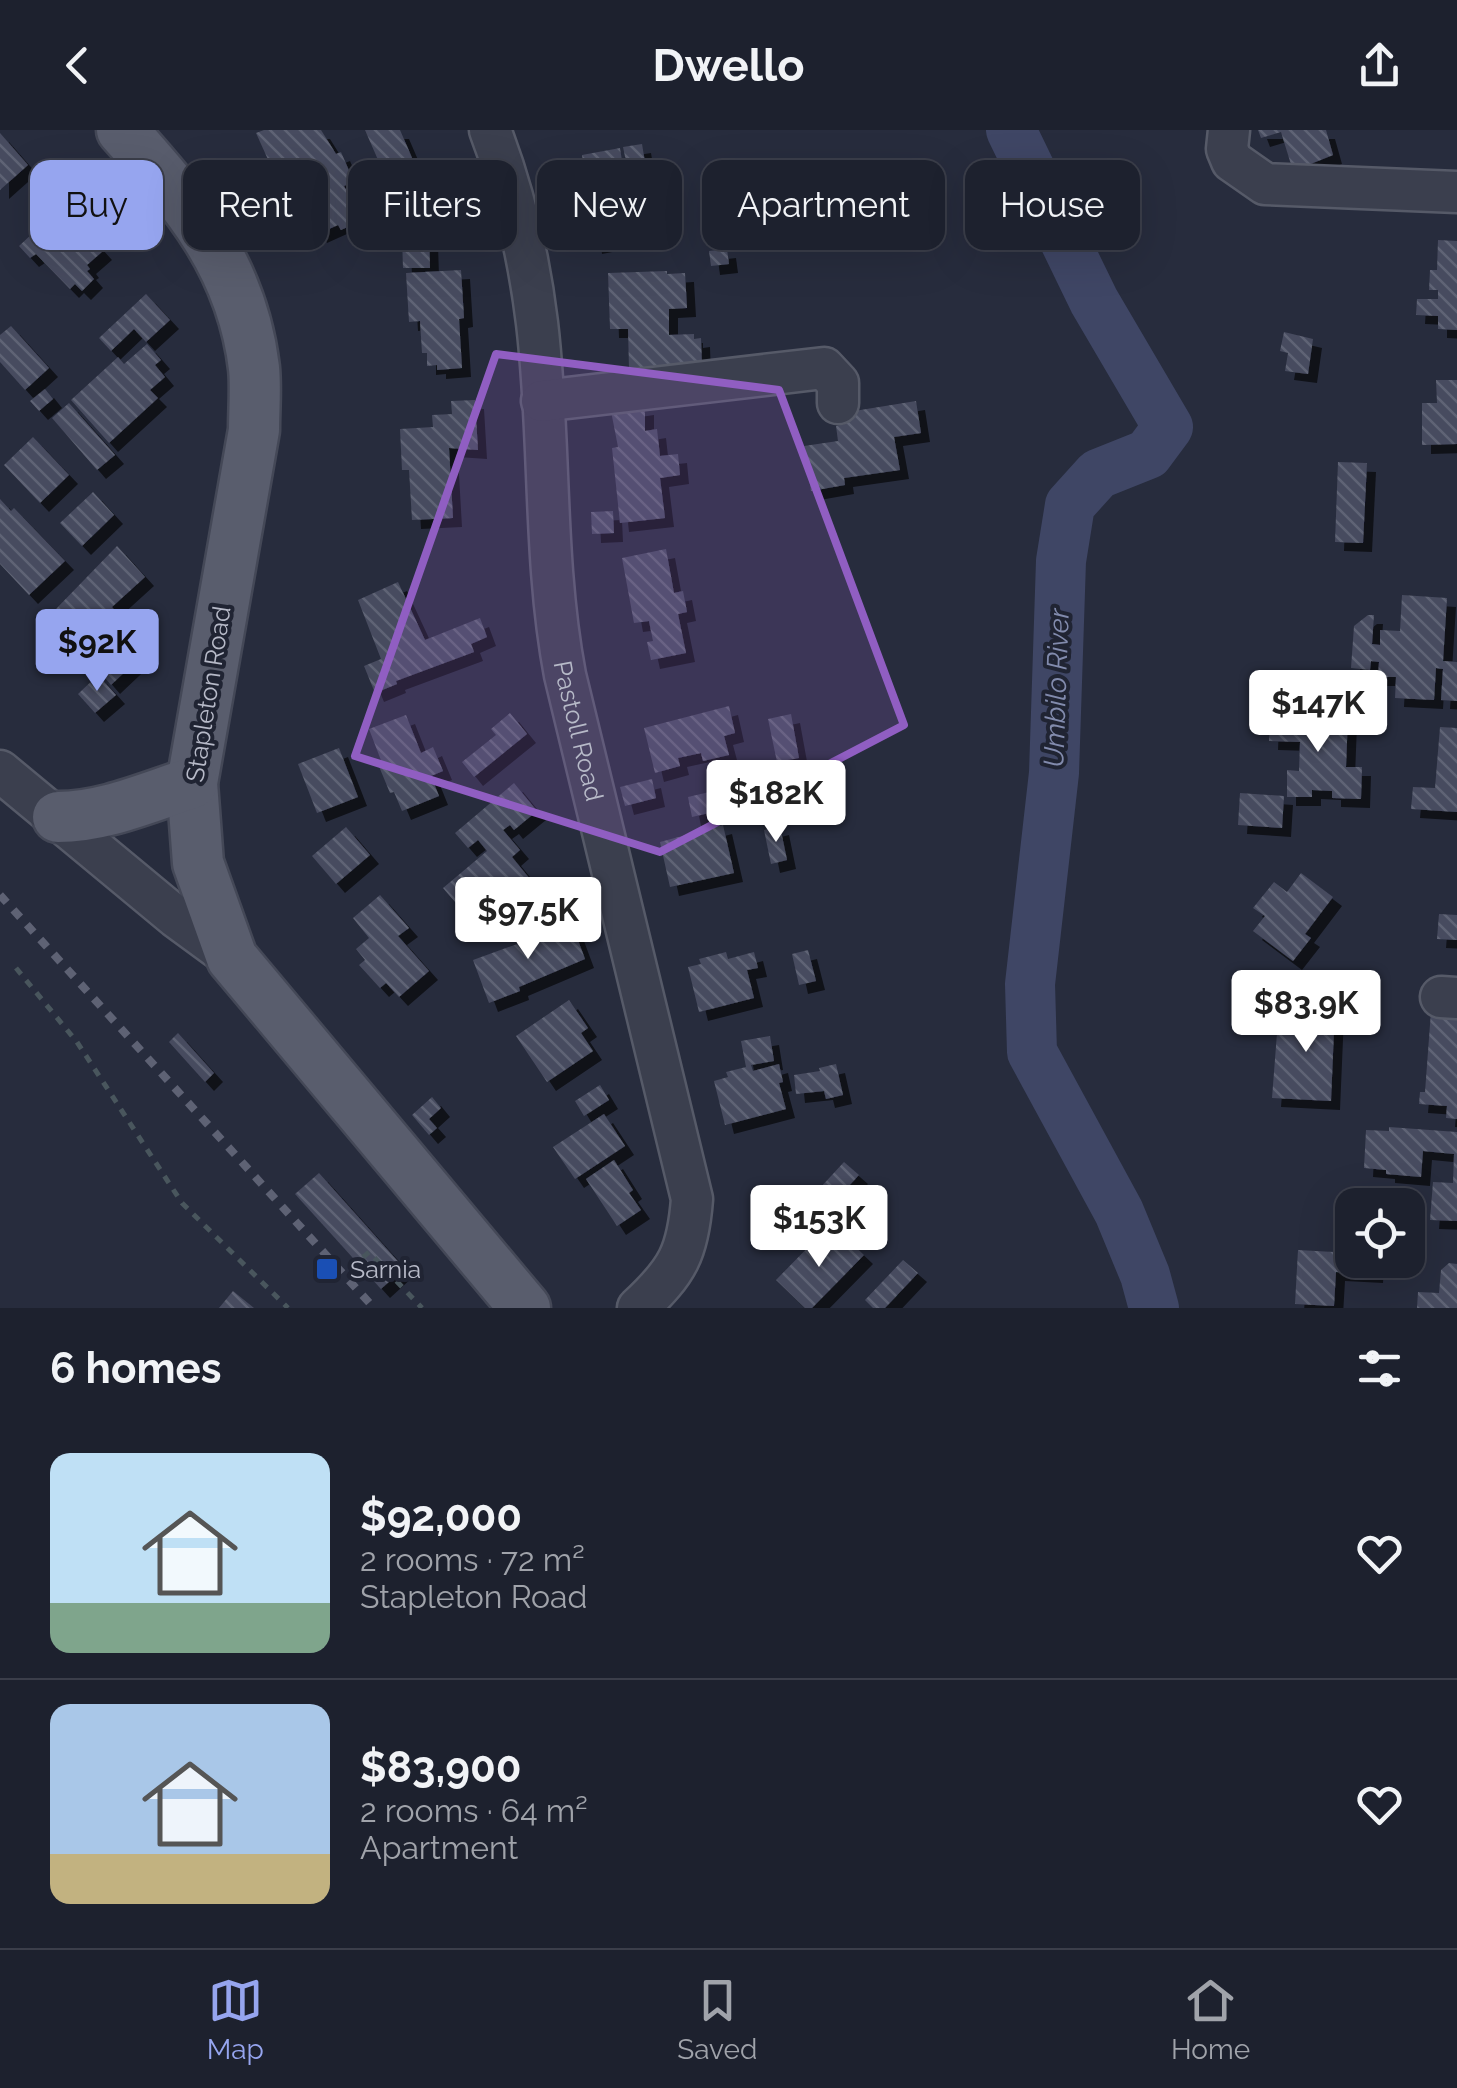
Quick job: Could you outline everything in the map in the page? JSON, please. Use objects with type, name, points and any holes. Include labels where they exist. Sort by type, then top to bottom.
[{"type":"main road","name":"Stapleton Road","points":[[122,130],[187,204],[223,260],[248,328],[255,372],[254,430],[192,783],[198,863],[232,958],[526,1308]]},
{"type":"main road","points":[[58,817],[103,811],[192,783]]},
{"type":"street","name":"Pastoll Road","points":[[490,130],[507,174],[524,240],[537,325],[555,623],[692,1199],[689,1238],[675,1268],[638,1308]]},
{"type":"street","points":[[1229,130],[1227,149],[1232,161],[1265,184],[1457,192]]},
{"type":"street","points":[[542,400],[824,368],[838,383],[838,403]]},
{"type":"street","points":[[0,771],[232,958]]},
{"type":"path","points":[[16,968],[77,1042],[182,1203],[288,1308]]},
{"type":"path","points":[[351,1268],[368,1252],[422,1308]]},
{"type":"highlighted area","points":[[496,354],[779,390],[904,725],[660,852],[355,756]]},
{"type":"building","points":[[321,130],[336,154],[341,152],[348,168],[348,184],[344,186],[348,193],[348,227],[341,230],[338,225],[328,230],[328,160],[268,160],[256,133]]},
{"type":"building","points":[[365,130],[400,130],[413,160],[378,160]]},
{"type":"building","points":[[1258,130],[1326,130],[1333,155],[1293,171],[1281,132],[1261,138]]},
{"type":"building","points":[[0,133],[28,165],[0,190]]},
{"type":"building","points":[[642,144],[645,160],[626,160],[623,147]]},
{"type":"building","points":[[620,148],[622,160],[583,160],[582,155]]},
{"type":"building","points":[[30,236],[30,250],[103,251],[87,265],[94,279],[82,291],[75,284],[70,289],[36,254],[30,258],[19,246]]},
{"type":"building","points":[[1438,240],[1457,241],[1457,330],[1438,329],[1438,316],[1416,315],[1417,299],[1438,299],[1438,290],[1429,290],[1430,270],[1437,270]]},
{"type":"building","points":[[402,250],[429,250],[430,268],[403,268]]},
{"type":"building","points":[[727,250],[729,264],[711,266],[709,251]]},
{"type":"building","points":[[461,270],[462,368],[437,370],[437,365],[427,366],[427,353],[422,353],[420,321],[409,322],[406,273]]},
{"type":"building","points":[[608,273],[685,273],[687,308],[669,309],[669,335],[694,334],[694,339],[701,338],[702,366],[629,369],[628,329],[610,329]]},
{"type":"building","points":[[146,294],[170,320],[146,342],[134,329],[111,351],[99,338]]},
{"type":"building","points":[[11,326],[49,368],[25,390],[0,362],[0,335]]},
{"type":"building","points":[[1284,332],[1313,339],[1308,374],[1285,371],[1288,353],[1280,351]]},
{"type":"building","points":[[147,344],[161,360],[155,365],[165,377],[150,390],[158,398],[109,443],[71,400],[118,357],[124,364]]},
{"type":"building","points":[[1436,380],[1457,380],[1457,444],[1422,445],[1422,403],[1437,403]]},
{"type":"building","points":[[45,389],[53,399],[39,411],[30,401]]},
{"type":"building","points":[[475,400],[478,450],[449,448],[453,518],[412,520],[409,470],[402,470],[400,429],[433,427],[432,415],[452,414],[451,401]]},
{"type":"building","points":[[916,401],[921,433],[894,437],[900,470],[844,478],[845,485],[811,491],[804,446],[838,441],[836,426],[844,424],[842,413]]},
{"type":"building","points":[[69,403],[115,455],[97,470],[52,418]]},
{"type":"building","points":[[645,406],[645,431],[657,429],[660,456],[678,454],[680,475],[660,478],[665,518],[620,523],[612,448],[618,447],[611,411]]},
{"type":"building","points":[[33,437],[69,475],[40,503],[4,465]]},
{"type":"building","points":[[1338,462],[1367,463],[1363,543],[1335,542]]},
{"type":"building","points":[[93,492],[114,515],[82,546],[60,523]]},
{"type":"building","points":[[0,499],[11,511],[14,508],[65,561],[29,595],[0,564]]},
{"type":"building","points":[[613,511],[614,533],[592,534],[591,512]]},
{"type":"building","points":[[117,546],[145,577],[112,607],[148,650],[111,685],[65,631],[69,627],[54,611]]},
{"type":"building","points":[[666,549],[674,593],[683,591],[687,612],[678,614],[686,653],[651,660],[647,642],[653,641],[649,621],[634,623],[622,558]]},
{"type":"building","points":[[398,582],[425,640],[480,618],[487,637],[471,644],[474,652],[396,681],[397,684],[375,693],[364,666],[381,659],[358,600]]},
{"type":"building","points":[[1402,595],[1447,598],[1443,661],[1457,662],[1457,701],[1441,700],[1443,669],[1436,668],[1434,700],[1395,698],[1396,677],[1378,677],[1379,662],[1371,661],[1370,670],[1351,668],[1354,626],[1374,615],[1372,644],[1380,645],[1380,630],[1400,631]]},
{"type":"building","points":[[98,675],[116,695],[95,713],[78,694]]},
{"type":"building","points":[[729,706],[735,733],[724,736],[729,755],[703,761],[701,753],[678,758],[680,766],[655,773],[644,728]]},
{"type":"building","points":[[510,713],[527,734],[474,777],[462,762],[496,735],[491,729]]},
{"type":"building","points":[[1270,713],[1348,716],[1346,767],[1362,767],[1361,799],[1332,798],[1332,791],[1312,790],[1312,797],[1287,797],[1287,770],[1299,771],[1300,742],[1269,741]]},
{"type":"building","points":[[791,714],[799,758],[777,762],[768,719]]},
{"type":"building","points":[[406,715],[421,753],[433,747],[443,771],[431,776],[439,796],[402,811],[378,764],[382,763],[369,729]]},
{"type":"building","points":[[1440,727],[1457,728],[1457,812],[1411,809],[1413,787],[1435,788]]},
{"type":"building","points":[[339,748],[358,797],[317,813],[298,764]]},
{"type":"building","points":[[652,779],[656,798],[625,806],[620,787]]},
{"type":"building","points":[[514,783],[537,811],[514,830],[510,825],[503,830],[520,850],[512,857],[530,879],[519,888],[516,884],[472,922],[443,888],[487,851],[478,840],[468,848],[455,833]]},
{"type":"building","points":[[718,790],[722,810],[692,817],[688,797]]},
{"type":"building","points":[[1240,793],[1284,796],[1282,828],[1238,825]]},
{"type":"building","points":[[723,825],[734,873],[670,887],[660,842]]},
{"type":"building","points":[[780,826],[787,860],[771,864],[764,830]]},
{"type":"building","points":[[346,827],[370,855],[336,884],[312,856]]},
{"type":"building","points":[[1301,873],[1333,897],[1305,934],[1311,938],[1293,961],[1253,931],[1265,916],[1253,908],[1274,882],[1287,892]]},
{"type":"building","points":[[380,895],[409,928],[398,936],[429,971],[399,997],[386,983],[380,988],[359,965],[365,960],[356,949],[369,938],[353,918]]},
{"type":"building","points":[[1439,914],[1457,915],[1457,940],[1437,939]]},
{"type":"building","points":[[572,924],[585,959],[489,1003],[473,960]]},
{"type":"building","points":[[808,950],[816,981],[799,985],[792,954]]},
{"type":"building","points":[[726,952],[728,959],[754,952],[758,968],[747,970],[754,998],[699,1012],[688,967],[701,964],[699,959]]},
{"type":"building","points":[[569,1000],[588,1028],[581,1033],[593,1051],[547,1082],[516,1036]]},
{"type":"building","points":[[1290,1005],[1335,1007],[1331,1101],[1272,1098],[1277,1033],[1289,1033]]},
{"type":"building","points":[[1431,1011],[1457,1013],[1457,1119],[1446,1118],[1447,1106],[1419,1104],[1420,1092],[1425,1092]]},
{"type":"building","points":[[178,1033],[214,1073],[205,1082],[169,1042]]},
{"type":"building","points":[[770,1036],[774,1061],[751,1065],[753,1071],[779,1064],[786,1109],[725,1125],[714,1081],[728,1077],[726,1072],[746,1067],[741,1041]]},
{"type":"building","points":[[836,1064],[843,1095],[826,1099],[824,1091],[796,1094],[794,1075]]},
{"type":"building","points":[[600,1085],[609,1100],[584,1116],[575,1101]]},
{"type":"building","points":[[432,1097],[441,1108],[429,1119],[437,1128],[429,1135],[412,1115]]},
{"type":"building","points":[[604,1114],[625,1146],[575,1179],[553,1147]]},
{"type":"building","points":[[1389,1127],[1457,1132],[1457,1221],[1430,1220],[1433,1182],[1453,1183],[1454,1154],[1423,1151],[1421,1177],[1364,1168],[1366,1130],[1389,1131]]},
{"type":"building","points":[[614,1160],[641,1210],[617,1226],[586,1179]]},
{"type":"building","points":[[844,1162],[859,1175],[822,1215],[807,1202]]},
{"type":"building","points":[[319,1173],[404,1268],[381,1289],[295,1194]]},
{"type":"building","points":[[820,1235],[831,1246],[843,1235],[864,1255],[812,1308],[805,1308],[776,1280]]},
{"type":"building","points":[[1298,1250],[1335,1252],[1334,1306],[1295,1304]]},
{"type":"building","points":[[903,1260],[918,1273],[885,1308],[873,1308],[865,1300]]},
{"type":"building","points":[[1449,1263],[1457,1264],[1457,1308],[1417,1308],[1418,1292],[1439,1293],[1441,1270]]},
{"type":"building","points":[[233,1291],[254,1308],[219,1308]]},
{"type":"waterway","name":"Umbilo River","points":[[1011,130],[1094,301],[1168,427],[1148,454],[1098,474],[1070,505],[1061,561],[1054,773],[1030,984],[1032,1052],[1119,1212],[1154,1308]]},
{"type":"railway","points":[[0,895],[374,1308]]},
{"type":"place","name":"Sarnia","points":[[327,1269]]}]
